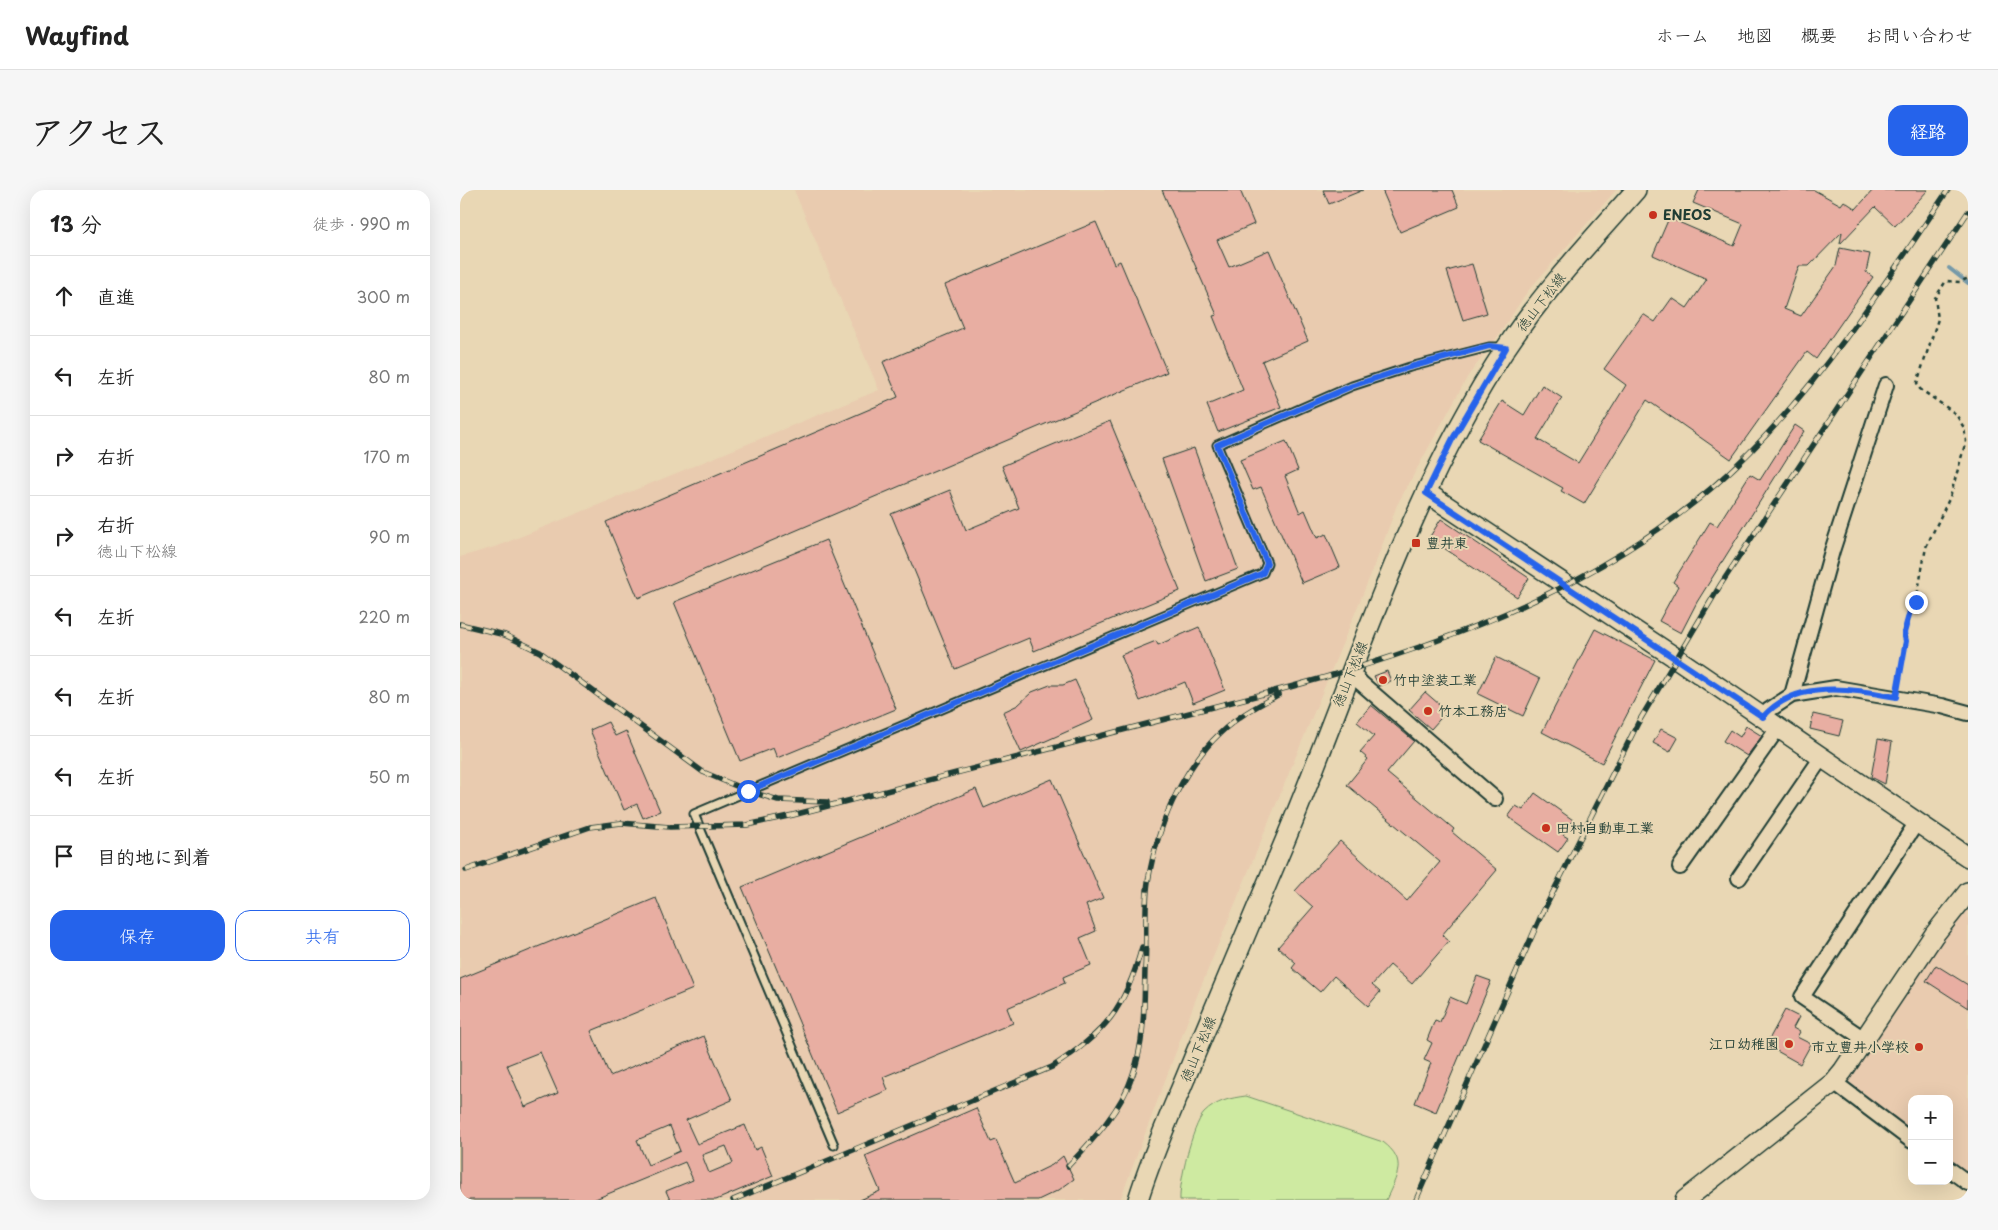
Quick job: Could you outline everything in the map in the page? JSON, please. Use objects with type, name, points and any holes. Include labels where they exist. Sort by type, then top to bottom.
[{"type":"main road","name":"徳山下松線","points":[[1138,1200],[1185,1080],[1292,822],[1351,671],[1426,493],[1452,440],[1506,348],[1541,301],[1636,190]]},
{"type":"main road","points":[[1426,493],[1771,722],[1968,857]]},
{"type":"main road","points":[[1685,1200],[1834,1082],[1934,935],[1968,892]]},
{"type":"street","points":[[1792,695],[1832,551],[1886,385]]},
{"type":"street","points":[[1351,671],[1361,683],[1495,800]]},
{"type":"street","points":[[1680,867],[1771,722],[1769,710],[1792,695],[1836,688],[1896,697],[1968,713]]},
{"type":"street","points":[[1740,878],[1822,758]]},
{"type":"street","points":[[1864,1039],[1802,996],[1917,822]]},
{"type":"street","points":[[1834,1082],[1911,1140]]},
{"type":"street","points":[[1953,1172],[1968,1183]]},
{"type":"lane","points":[[834,1145],[694,814],[1263,573],[1267,563],[1217,445],[1352,386],[1410,367],[1489,346],[1506,348]]},
{"type":"path","points":[[1896,697],[1906,641],[1904,633],[1912,604],[1916,602],[1926,547],[1950,497],[1966,441],[1964,428],[1956,414],[1920,389],[1918,383],[1938,319],[1935,298],[1946,281],[1960,282],[1968,278]]},
{"type":"shaded area","points":[[794,190],[1616,190],[1527,292],[1498,336],[1468,376],[1397,505],[1376,562],[1197,996],[1120,1200],[460,1200],[460,557],[498,546],[879,390]]},
{"type":"shaded area","name":"市立豊井小学校","points":[[1968,910],[1968,1175],[1953,1164],[1953,1095],[1908,1095],[1908,1131],[1844,1085],[1928,956]]},
{"type":"green space","points":[[1246,1096],[1383,1142],[1391,1149],[1398,1162],[1396,1176],[1386,1200],[1180,1200],[1187,1155],[1199,1120],[1204,1113],[1218,1103]]},
{"type":"building","points":[[1162,190],[1240,190],[1254,224],[1217,240],[1229,267],[1269,250],[1308,341],[1262,361],[1281,407],[1218,432],[1207,405],[1243,390],[1213,316],[1217,315]]},
{"type":"building","points":[[1323,190],[1363,190],[1329,204]]},
{"type":"building","points":[[1382,190],[1452,190],[1459,207],[1400,232]]},
{"type":"building","points":[[1699,190],[1814,190],[1841,205],[1844,201],[1856,209],[1873,190],[1928,190],[1895,226],[1875,207],[1840,244],[1842,232],[1809,266],[1799,266],[1784,309],[1801,316],[1836,266],[1840,248],[1870,254],[1866,272],[1873,277],[1816,359],[1807,352],[1731,459],[1647,400],[1584,504],[1561,491],[1563,488],[1478,440],[1502,401],[1524,415],[1542,385],[1562,398],[1537,439],[1578,463],[1626,385],[1604,369],[1643,314],[1655,322],[1672,298],[1687,308],[1707,279],[1653,255],[1669,218],[1734,246],[1743,224],[1693,203]]},
{"type":"building","points":[[1096,222],[1114,264],[1120,261],[1167,372],[638,598],[606,522],[898,397],[883,362],[963,328],[945,285]]},
{"type":"building","points":[[1472,264],[1487,313],[1463,320],[1447,271]]},
{"type":"building","points":[[1110,421],[1180,591],[1034,651],[1029,638],[955,669],[891,514],[950,490],[966,530],[1019,508],[1002,466]]},
{"type":"building","points":[[1795,425],[1804,431],[1697,602],[1681,633],[1659,621],[1678,586],[1673,582],[1710,522],[1717,526],[1750,474],[1760,480]]},
{"type":"building","points":[[1286,441],[1298,470],[1285,476],[1300,513],[1305,510],[1317,538],[1326,534],[1340,567],[1302,583],[1261,487],[1253,490],[1240,460]]},
{"type":"building","points":[[1194,448],[1238,569],[1206,581],[1162,459]]},
{"type":"building","points":[[1441,519],[1529,578],[1517,597],[1429,538]]},
{"type":"building","points":[[826,540],[896,709],[777,758],[773,748],[740,761],[674,602]]},
{"type":"building","points":[[1199,627],[1225,690],[1193,703],[1185,682],[1140,701],[1121,655],[1156,641],[1158,645]]},
{"type":"building","points":[[1595,629],[1655,660],[1602,763],[1542,732]]},
{"type":"building","points":[[1496,657],[1540,679],[1523,716],[1478,694]]},
{"type":"building","name":"竹中塗装工業","points":[[1387,671],[1391,681],[1379,686],[1374,676]]},
{"type":"building","points":[[1075,680],[1093,720],[1021,752],[1003,712],[1018,705],[1032,692],[1050,685],[1063,685]]},
{"type":"building","name":"竹本工務店","points":[[1425,692],[1447,711],[1431,729],[1409,710]]},
{"type":"building","points":[[1371,705],[1414,741],[1387,773],[1454,829],[1452,832],[1497,870],[1442,935],[1449,941],[1412,984],[1390,965],[1372,985],[1380,992],[1368,1006],[1334,976],[1320,992],[1292,968],[1296,963],[1278,947],[1313,907],[1295,891],[1340,841],[1407,901],[1440,862],[1347,785],[1368,759],[1360,752],[1374,736],[1357,722]]},
{"type":"building","points":[[1813,714],[1843,721],[1839,736],[1810,729]]},
{"type":"building","points":[[608,722],[615,736],[626,731],[660,811],[643,818],[637,804],[624,810],[590,730]]},
{"type":"building","points":[[1746,726],[1762,736],[1747,756],[1723,741],[1730,730],[1740,737]]},
{"type":"building","points":[[1661,729],[1678,738],[1670,752],[1653,743]]},
{"type":"building","points":[[1878,739],[1892,742],[1885,784],[1871,777]]},
{"type":"building","points":[[1052,779],[1103,898],[1086,905],[1096,931],[1080,938],[1091,965],[1063,977],[1065,983],[1007,1008],[1013,1023],[883,1077],[888,1090],[837,1112],[742,887],[976,789],[984,808]]},
{"type":"building","name":"田村自動車工業","points":[[1535,793],[1573,820],[1563,835],[1568,838],[1558,852],[1508,817],[1516,806],[1523,810]]},
{"type":"building","points":[[656,898],[693,989],[591,1031],[610,1076],[704,1036],[732,1100],[686,1120],[697,1144],[745,1125],[755,1150],[761,1147],[773,1176],[716,1200],[670,1200],[666,1191],[693,1180],[685,1162],[593,1200],[460,1200],[460,979]],"holes":[[[540,1052],[558,1093],[525,1107],[507,1065]],[[670,1126],[680,1151],[648,1165],[637,1140]],[[726,1146],[733,1163],[709,1173],[702,1155]]]},
{"type":"building","points":[[1936,965],[1968,985],[1968,1008],[1926,981]]},
{"type":"building","points":[[1477,976],[1491,981],[1436,1112],[1415,1103],[1431,1063],[1424,1060],[1432,1043],[1427,1040],[1435,1020],[1440,1022],[1450,997],[1466,1004]]},
{"type":"building","points":[[1785,1010],[1799,1017],[1793,1028],[1800,1032],[1797,1037],[1811,1044],[1800,1064],[1766,1045]]},
{"type":"building","points":[[976,1108],[991,1142],[996,1140],[1015,1183],[1052,1165],[1063,1156],[1074,1179],[1059,1190],[1038,1200],[860,1200],[880,1191],[865,1156]]},
{"type":"waterway","points":[[1949,268],[1968,283]]},
{"type":"railway","points":[[466,870],[590,827],[621,823],[670,827],[747,825],[793,815],[1290,687],[1414,649],[1476,626],[1536,600],[1594,569],[1650,535],[1702,496],[1750,452],[1804,392],[1855,326],[1948,190]]},
{"type":"railway","points":[[1416,1200],[1540,918],[1638,723],[1721,584],[1968,212]]},
{"type":"railway","points":[[460,624],[505,635],[540,652],[703,772],[748,791],[778,800],[827,802]]},
{"type":"railway","points":[[1068,1166],[1097,1135],[1114,1112],[1128,1087],[1137,1061],[1143,1022],[1148,882],[1159,835],[1168,812],[1178,790],[1205,749],[1240,717],[1279,694]]},
{"type":"railway","points":[[733,1200],[1052,1067],[1086,1043],[1110,1018],[1128,987],[1142,947]]},
{"type":"place","name":"ENEOS","points":[[1653,215]]},
{"type":"place","name":"豊井東","points":[[1416,543]]},
{"type":"place","name":"竹中塗装工業","points":[[1383,680]]},
{"type":"place","name":"竹本工務店","points":[[1428,711]]},
{"type":"place","name":"田村自動車工業","points":[[1546,828]]},
{"type":"place","name":"江口幼稚園","points":[[1789,1044]]},
{"type":"place","name":"市立豊井小学校","points":[[1919,1047]]},
{"type":"route","points":[[748,791],[1263,573],[1267,563],[1217,445],[1275,422],[1308,404],[1352,386],[1410,367],[1489,346],[1506,348],[1452,440],[1426,493],[1763,717],[1769,710],[1792,695],[1836,688],[1896,697],[1906,641],[1904,633],[1912,604],[1916,602]]}]
